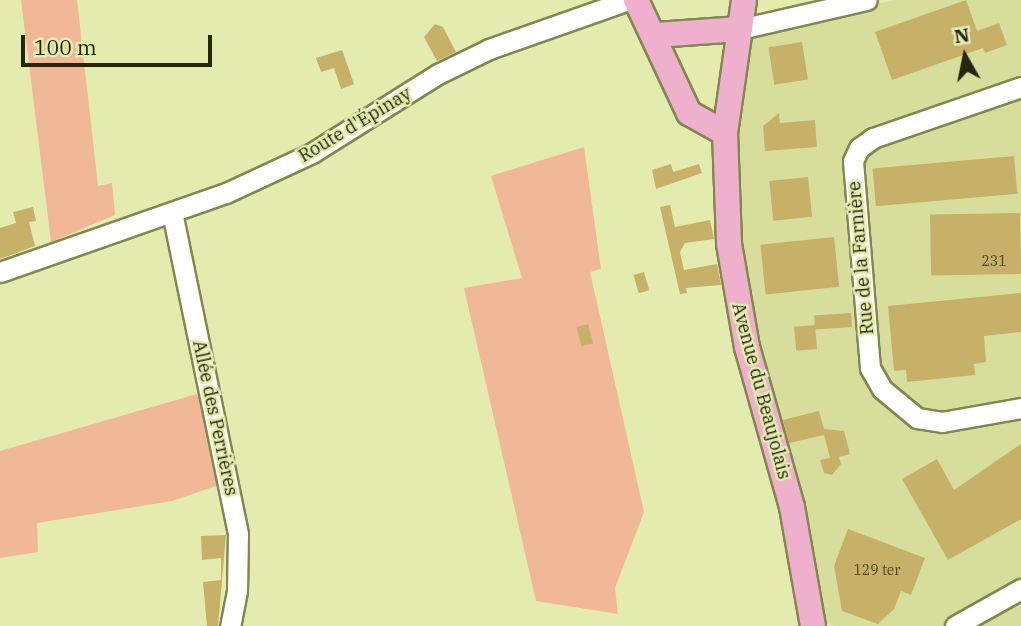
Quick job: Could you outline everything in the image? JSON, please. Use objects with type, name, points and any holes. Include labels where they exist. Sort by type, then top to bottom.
[{"type":"main road","points":[[636,0],[656,35],[689,113],[725,133]]},
{"type":"main road","name":"Avenue du Beaujolais","points":[[744,0],[725,133],[724,189],[737,301],[792,507],[813,626]]},
{"type":"main road","points":[[656,35],[740,29]]},
{"type":"street","name":"Route d'Épinay","points":[[0,272],[172,212],[312,153],[438,74],[489,49],[628,0]]},
{"type":"street","points":[[740,29],[867,0]]},
{"type":"street","name":"Rue de la Farnière","points":[[1021,88],[873,138],[859,148],[853,161],[870,368],[881,389],[917,418],[942,422],[1021,408]]},
{"type":"street","name":"Allée des Perrières","points":[[172,212],[238,534],[237,591],[230,626]]},
{"type":"street","points":[[955,626],[1021,589]]},
{"type":"shaded area","points":[[21,0],[77,0],[98,186],[112,183],[115,215],[51,242]]},
{"type":"shaded area","points":[[894,0],[1021,0],[1021,626],[834,626],[819,621],[749,347],[736,144],[752,33]]},
{"type":"shaded area","points":[[584,147],[601,269],[590,272],[644,512],[615,588],[618,614],[536,601],[464,288],[522,278],[491,176]]},
{"type":"shaded area","points":[[204,392],[222,484],[172,501],[37,523],[38,552],[0,558],[0,451]]},
{"type":"building","points":[[966,0],[977,31],[999,23],[1007,45],[985,53],[983,48],[892,80],[875,32]]},
{"type":"building","points":[[435,24],[443,27],[456,52],[437,61],[424,37]]},
{"type":"building","points":[[802,42],[808,80],[774,85],[768,47]]},
{"type":"building","points":[[342,50],[354,84],[341,89],[334,68],[321,72],[316,58]]},
{"type":"building","points":[[779,113],[780,123],[815,120],[817,147],[765,151],[763,126]]},
{"type":"building","points":[[1014,156],[1017,194],[876,206],[873,168]]},
{"type":"building","points":[[671,164],[673,172],[699,164],[702,173],[656,189],[652,170]]},
{"type":"building","points":[[808,177],[812,217],[773,221],[769,181]]},
{"type":"building","points":[[670,205],[675,227],[710,220],[714,239],[685,243],[680,252],[684,270],[717,264],[721,285],[686,288],[687,293],[680,294],[660,207]]},
{"type":"building","points":[[33,207],[36,221],[29,222],[35,246],[0,259],[0,228],[16,223],[13,212]]},
{"type":"building","points":[[1020,213],[1021,274],[931,276],[930,215]]},
{"type":"building","points":[[834,237],[839,287],[766,294],[760,245]]},
{"type":"building","points":[[644,272],[649,290],[639,293],[633,275]]},
{"type":"building","points":[[1021,293],[1021,332],[984,336],[986,362],[974,364],[975,375],[907,382],[906,370],[894,371],[888,306]]},
{"type":"building","points":[[851,313],[852,327],[815,330],[814,316]]},
{"type":"building","points":[[588,324],[593,343],[582,346],[576,327]]},
{"type":"building","points":[[815,325],[817,349],[796,351],[794,327]]},
{"type":"building","points":[[819,411],[824,429],[844,431],[850,454],[839,457],[841,464],[832,475],[824,473],[820,460],[830,458],[824,435],[789,443],[783,420]]},
{"type":"building","points":[[1021,444],[1021,519],[948,560],[902,479],[937,459],[954,490]]},
{"type":"building","points":[[848,529],[925,558],[911,595],[901,591],[894,609],[878,624],[842,611],[834,566]]},
{"type":"building","points":[[226,535],[218,626],[207,626],[203,582],[221,580],[221,558],[202,560],[201,536]]}]
